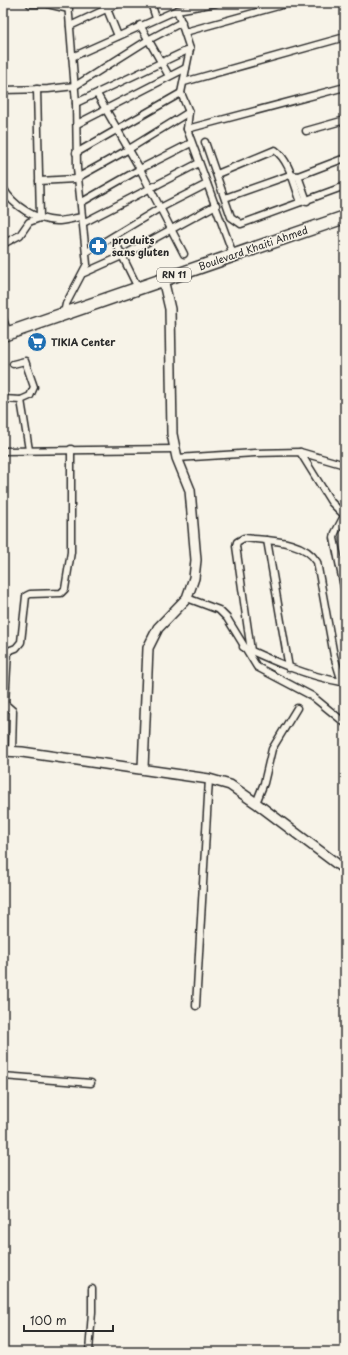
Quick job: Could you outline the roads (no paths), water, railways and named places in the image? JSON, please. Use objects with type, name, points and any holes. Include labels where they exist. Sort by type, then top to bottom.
[{"type":"highway","name":"Boulevard Khaiti Ahmed","points":[[5,334],[64,312],[345,217]]},
{"type":"street","points":[[30,3],[69,6],[76,103],[76,153],[87,264],[84,273],[66,304],[64,312]]},
{"type":"street","points":[[70,26],[119,3]]},
{"type":"street","points":[[151,3],[156,18]]},
{"type":"street","points":[[72,57],[140,25],[177,10],[216,3]]},
{"type":"street","points":[[185,32],[289,3]]},
{"type":"street","points":[[107,9],[118,36]]},
{"type":"street","points":[[177,10],[190,49],[181,93],[189,112],[187,129],[233,254]]},
{"type":"street","points":[[3,90],[74,86],[148,40],[182,22]]},
{"type":"street","points":[[140,25],[169,76]]},
{"type":"street","points":[[184,82],[345,37]]},
{"type":"street","points":[[76,103],[190,49]]},
{"type":"street","points":[[77,124],[186,68]]},
{"type":"street","points":[[187,129],[345,87]]},
{"type":"street","points":[[37,89],[40,218]]},
{"type":"street","points":[[76,153],[181,93]]},
{"type":"street","points":[[96,94],[129,149],[184,254]]},
{"type":"street","points":[[39,181],[75,179],[129,149],[189,112]]},
{"type":"street","points":[[306,132],[345,120]]},
{"type":"street","points":[[205,142],[231,217],[241,224],[345,186]]},
{"type":"street","points":[[82,202],[140,169],[191,143]]},
{"type":"street","points":[[216,174],[275,150],[282,155],[301,202]]},
{"type":"street","points":[[225,198],[290,175],[298,176],[345,158]]},
{"type":"street","points":[[3,188],[5,194],[25,211],[40,218],[58,221],[82,220],[199,163]]},
{"type":"street","points":[[298,176],[307,201]]},
{"type":"street","points":[[87,252],[160,208],[207,184]]},
{"type":"street","points":[[84,273],[122,256],[216,205]]},
{"type":"street","points":[[3,244],[20,235],[29,222],[40,218]]},
{"type":"street","points":[[113,237],[138,288]]},
{"type":"street","points":[[143,768],[148,648],[158,628],[187,598],[194,578],[196,560],[190,490],[176,454],[172,434],[170,309],[163,279]]},
{"type":"street","points":[[3,319],[5,334]]},
{"type":"street","points":[[3,400],[21,400],[30,396],[34,387],[25,361],[13,364]]},
{"type":"street","points":[[21,400],[29,450]]},
{"type":"street","points":[[71,449],[70,552],[65,589],[62,593],[30,594],[26,596],[21,642],[16,648],[8,651],[5,704],[13,711],[8,751],[143,768],[209,779],[230,786],[256,803],[345,870]]},
{"type":"street","points":[[3,451],[71,449],[176,454],[300,452],[345,465]]},
{"type":"street","points":[[300,452],[331,502],[345,516],[335,533],[334,538],[345,592]]},
{"type":"street","points":[[243,647],[251,651],[289,668],[316,677],[344,681],[334,656],[317,562],[313,556],[297,545],[244,538],[237,542],[236,546],[251,651]]},
{"type":"street","points":[[268,540],[289,668]]},
{"type":"street","points":[[187,598],[219,610],[226,618],[257,667],[312,696],[345,723]]},
{"type":"street","points":[[256,803],[264,783],[272,748],[297,708]]},
{"type":"street","points":[[196,1006],[209,779]]},
{"type":"street","points":[[3,1076],[91,1082]]},
{"type":"street","points":[[89,1352],[92,1289]]},
{"type":"place","name":"produits sans gluten","points":[[98,246]]},
{"type":"place","name":"TIKIA Center","points":[[37,342]]}]
